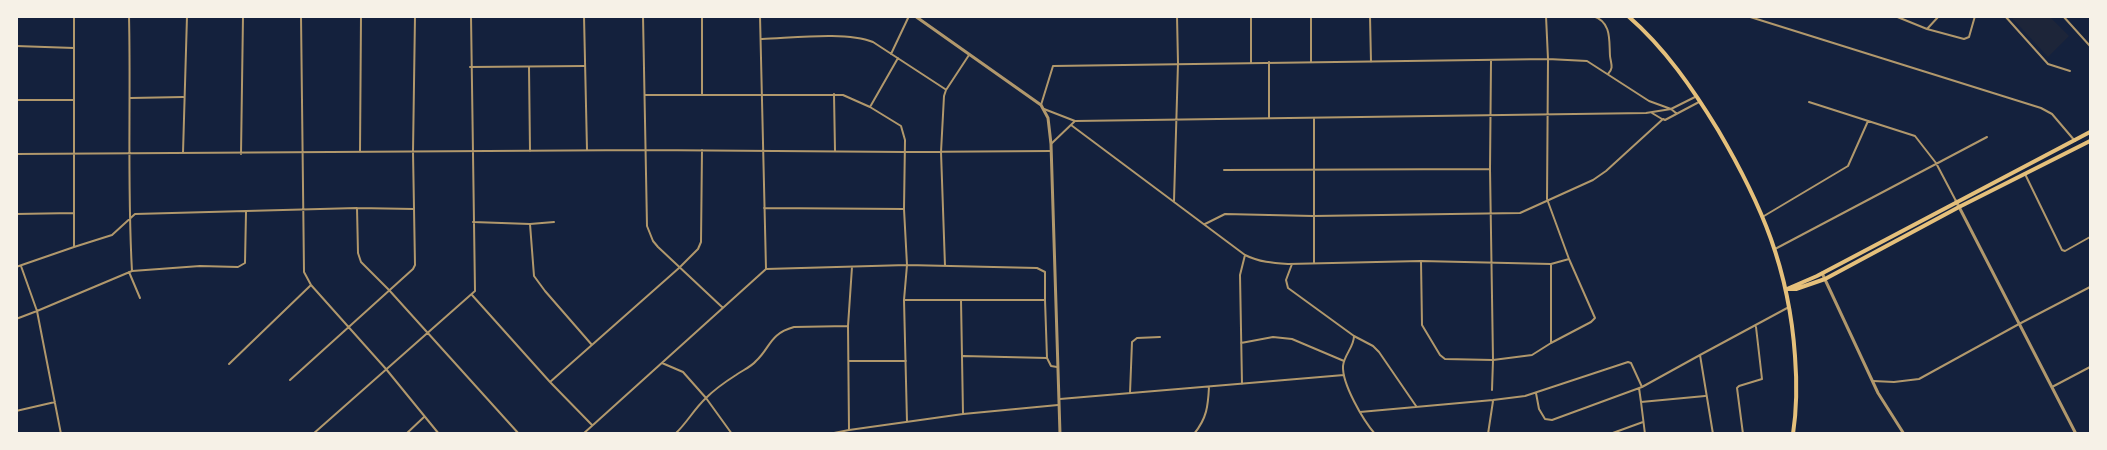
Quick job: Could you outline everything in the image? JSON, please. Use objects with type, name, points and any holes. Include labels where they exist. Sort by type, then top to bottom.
[{"type":"main road","points":[[1628,16],[1655,42],[1697,96],[1750,188],[1763,217],[1775,249],[1790,306],[1796,373],[1796,405],[1792,434]]},
{"type":"main road","points":[[1787,289],[1822,273],[2091,132]]},
{"type":"main road","points":[[1787,289],[1796,289],[1825,279],[1959,207],[2091,141]]},
{"type":"street","points":[[74,16],[74,246]]},
{"type":"street","points":[[129,16],[130,272],[140,298]]},
{"type":"street","points":[[183,153],[187,16]]},
{"type":"street","points":[[241,154],[243,16]]},
{"type":"street","points":[[302,16],[304,272],[311,285],[386,369],[439,434]]},
{"type":"street","points":[[360,153],[361,16]]},
{"type":"street","points":[[290,380],[415,266],[413,152],[415,16]]},
{"type":"street","points":[[313,434],[472,294],[476,286],[471,152],[471,16]]},
{"type":"street","points":[[584,16],[587,150]]},
{"type":"street","points":[[643,16],[647,226],[653,241],[723,308]]},
{"type":"street","points":[[702,16],[702,95]]},
{"type":"street","points":[[760,16],[766,269]]},
{"type":"street","points":[[891,54],[909,16]]},
{"type":"street","points":[[915,16],[1042,107],[1075,121],[1652,113],[1671,109],[1697,96]]},
{"type":"street","points":[[1174,201],[1177,16]]},
{"type":"street","points":[[1251,16],[1251,62]]},
{"type":"street","points":[[1311,16],[1311,62]]},
{"type":"street","points":[[1370,16],[1371,62]]},
{"type":"street","points":[[1421,261],[1422,325],[1440,355],[1448,360],[1493,360],[1532,355],[1595,318],[1569,259],[1547,199],[1546,16]]},
{"type":"street","points":[[1593,16],[1599,18],[1611,37],[1612,67],[1608,74]]},
{"type":"street","points":[[1748,16],[2041,108],[2052,114],[2074,141]]},
{"type":"street","points":[[1895,16],[1927,29],[1967,38],[1975,16]]},
{"type":"street","points":[[1927,29],[1939,16]]},
{"type":"street","points":[[2005,16],[2049,64],[2070,71]]},
{"type":"street","points":[[2063,16],[2091,46]]},
{"type":"street","points":[[762,39],[864,38],[946,90]]},
{"type":"street","points":[[16,46],[74,48]]},
{"type":"street","points":[[945,266],[941,152],[943,105],[946,90],[969,55]]},
{"type":"street","points":[[870,107],[898,58]]},
{"type":"street","points":[[1060,434],[1051,144],[1048,118],[1042,107],[1053,66],[1491,61],[1548,58],[1587,61],[1649,101],[1676,113]]},
{"type":"street","points":[[1491,61],[1492,390]]},
{"type":"street","points":[[1269,62],[1269,118]]},
{"type":"street","points":[[529,66],[530,151]]},
{"type":"street","points":[[470,67],[585,66]]},
{"type":"street","points":[[645,95],[834,94],[849,97],[870,107],[901,126],[905,140],[904,209],[907,265],[904,300],[907,422]]},
{"type":"street","points":[[834,94],[835,151]]},
{"type":"street","points":[[131,98],[183,97]]},
{"type":"street","points":[[16,100],[74,100]]},
{"type":"street","points":[[1652,113],[1665,120],[1700,101]]},
{"type":"street","points":[[1809,102],[1915,136],[1936,164],[1956,201],[2076,434]]},
{"type":"street","points":[[1314,118],[1314,263]]},
{"type":"street","points":[[1205,224],[1225,214],[1313,216],[1520,213],[1600,176],[1658,126],[1663,119]]},
{"type":"street","points":[[1051,144],[1075,121]]},
{"type":"street","points":[[1763,217],[1848,166],[1868,121]]},
{"type":"street","points":[[1070,124],[1245,255],[1266,262],[1292,264],[1491,261],[1551,264],[1569,259]]},
{"type":"street","points":[[1775,249],[1987,137]]},
{"type":"street","points":[[16,154],[587,150],[1051,151]]},
{"type":"street","points":[[550,382],[698,249],[701,242],[702,150]]},
{"type":"street","points":[[1224,170],[1490,170]]},
{"type":"street","points":[[2025,174],[2061,250],[2065,251],[2091,237]]},
{"type":"street","points":[[16,267],[112,235],[135,214],[357,208],[414,209]]},
{"type":"street","points":[[357,208],[358,258],[519,434]]},
{"type":"street","points":[[764,208],[904,209]]},
{"type":"street","points":[[16,319],[130,272],[200,266],[242,266],[245,263],[246,212]]},
{"type":"street","points":[[16,214],[74,213]]},
{"type":"street","points":[[473,222],[530,224],[554,222]]},
{"type":"street","points":[[530,224],[534,276],[544,291],[592,345]]},
{"type":"street","points":[[1242,384],[1240,275],[1245,255]]},
{"type":"street","points":[[1292,264],[1286,280],[1288,288],[1354,336],[1373,346],[1416,406]]},
{"type":"street","points":[[1551,264],[1551,343]]},
{"type":"street","points":[[583,434],[766,269],[907,265],[1042,270],[1045,275],[1047,358],[1051,366],[1057,367]]},
{"type":"street","points":[[21,266],[37,310],[61,434]]},
{"type":"street","points":[[849,430],[848,326],[852,267]]},
{"type":"street","points":[[1822,273],[1878,393],[1904,434]]},
{"type":"street","points":[[229,364],[311,285]]},
{"type":"street","points":[[1873,381],[1894,382],[1919,379],[2091,287]]},
{"type":"street","points":[[472,294],[550,382],[592,425]]},
{"type":"street","points":[[904,300],[1045,300]]},
{"type":"street","points":[[961,300],[963,414]]},
{"type":"street","points":[[1536,393],[1542,415],[1548,420],[1641,388],[1790,306]]},
{"type":"street","points":[[675,434],[688,422],[696,407],[717,388],[755,363],[765,347],[786,329],[848,326]]},
{"type":"street","points":[[1743,434],[1737,388],[1762,379],[1756,326]]},
{"type":"street","points":[[1354,336],[1344,361],[1344,375],[1360,412],[1375,434]]},
{"type":"street","points":[[1130,393],[1132,342],[1137,338],[1160,337]]},
{"type":"street","points":[[1241,343],[1273,337],[1292,339],[1344,361]]},
{"type":"street","points":[[1700,355],[1713,434]]},
{"type":"street","points":[[963,356],[1047,358]]},
{"type":"street","points":[[849,362],[906,361]]},
{"type":"street","points":[[1360,412],[1493,400],[1536,393],[1628,362],[1631,363],[1641,388],[1645,434]]},
{"type":"street","points":[[662,363],[682,372],[706,398],[732,434]]},
{"type":"street","points":[[2052,387],[2091,367]]},
{"type":"street","points":[[1058,400],[1344,375]]},
{"type":"street","points":[[1194,434],[1205,419],[1209,387]]},
{"type":"street","points":[[1641,402],[1707,396]]},
{"type":"street","points":[[1488,434],[1493,400]]},
{"type":"street","points":[[16,411],[55,402]]},
{"type":"street","points":[[829,434],[963,414],[1058,405]]},
{"type":"street","points":[[406,434],[424,417]]},
{"type":"street","points":[[1612,433],[1644,422]]},
{"type":"shaded area","points":[[2011,17],[2050,17],[2069,36],[2048,57]]}]
